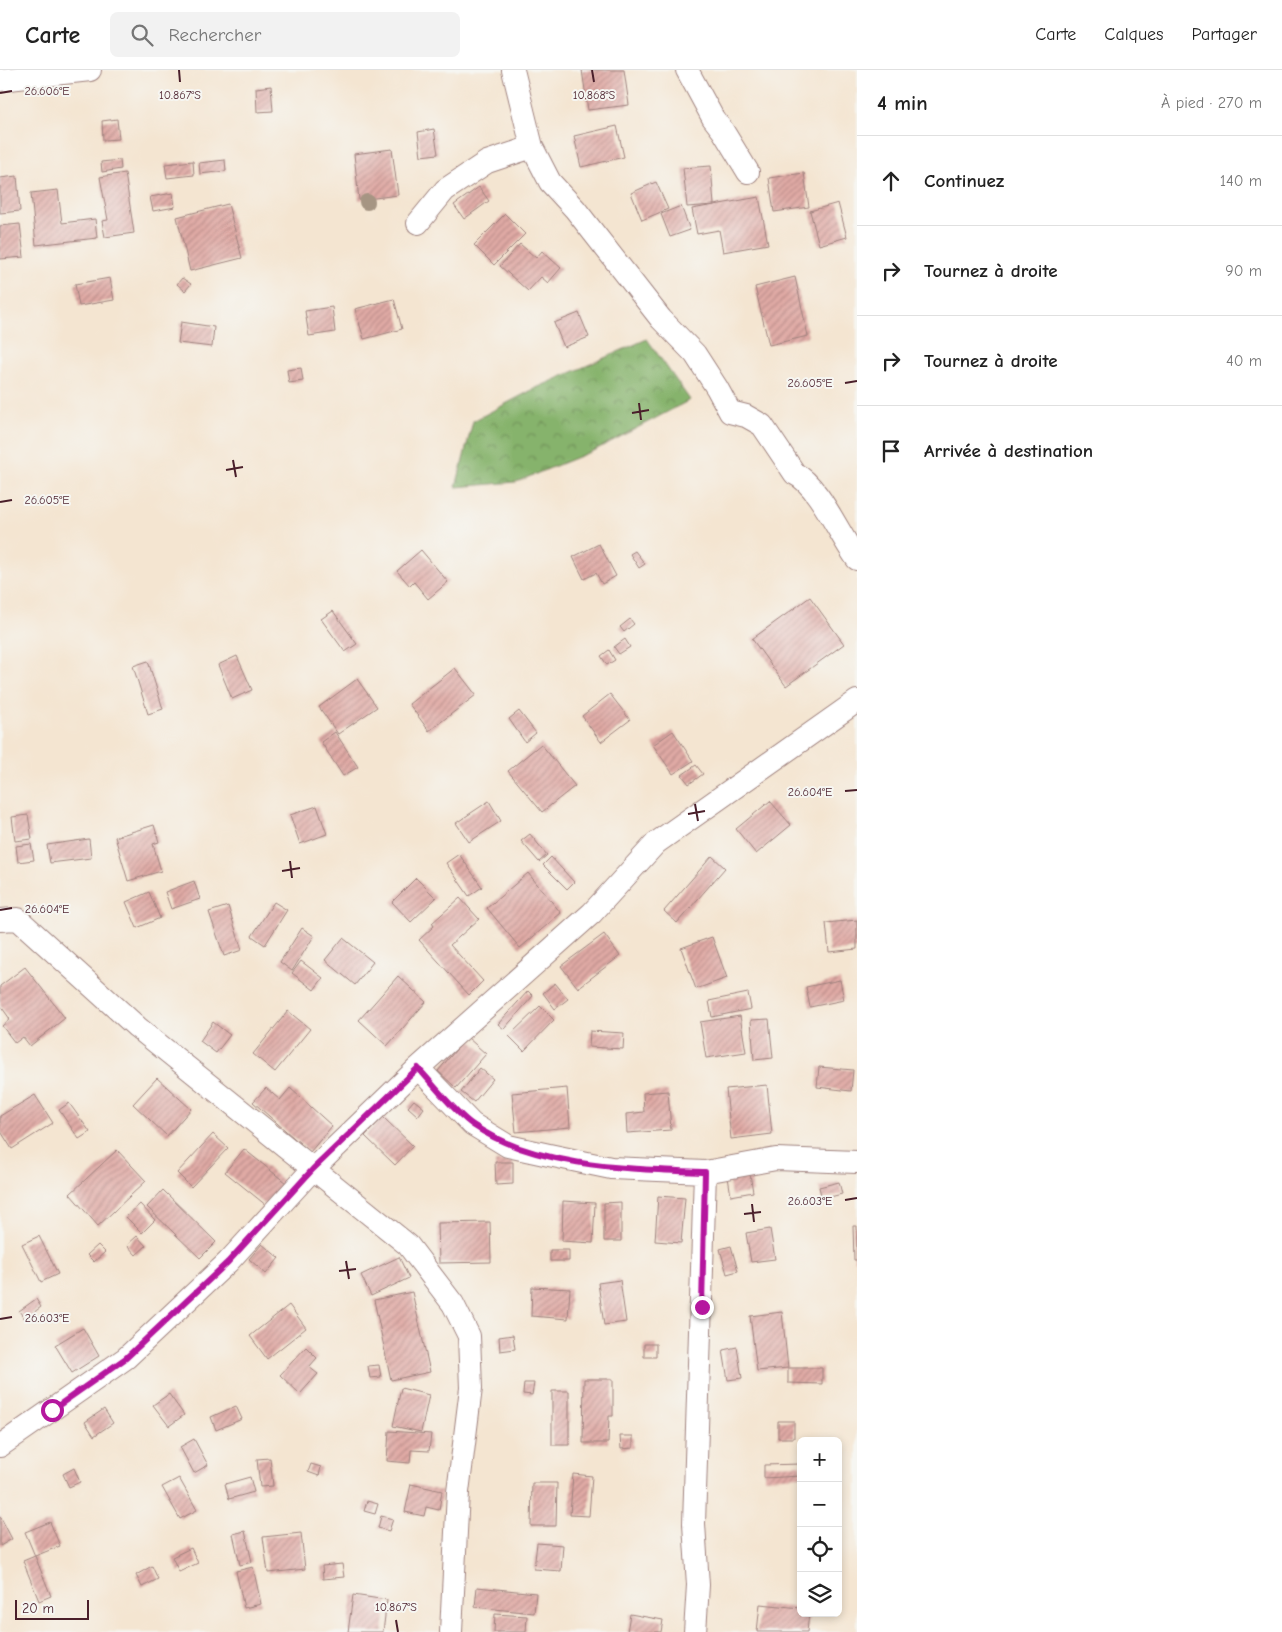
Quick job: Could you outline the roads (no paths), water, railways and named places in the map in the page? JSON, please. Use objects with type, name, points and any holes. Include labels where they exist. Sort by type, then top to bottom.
[{"type":"street","points":[[0,80],[90,70]]},
{"type":"street","points":[[513,70],[532,147],[550,182],[575,209],[661,320],[695,354],[718,388],[730,412],[746,416],[762,425],[795,474],[803,478],[826,507],[844,541],[857,559]]},
{"type":"street","points":[[687,70],[713,118],[724,130],[748,172]]},
{"type":"street","points":[[418,222],[445,190],[487,162],[532,147]]},
{"type":"street","points":[[0,1446],[126,1358],[228,1262],[313,1169],[418,1068],[592,913],[656,843],[857,701]]},
{"type":"street","points":[[0,920],[18,919],[137,1027],[408,1245],[437,1281],[469,1336],[471,1388],[458,1492],[451,1632]]},
{"type":"street","points":[[418,1068],[472,1124],[508,1146],[611,1168],[705,1172],[776,1159],[857,1162]]},
{"type":"street","points":[[694,1632],[698,1585],[694,1524],[705,1172]]}]
